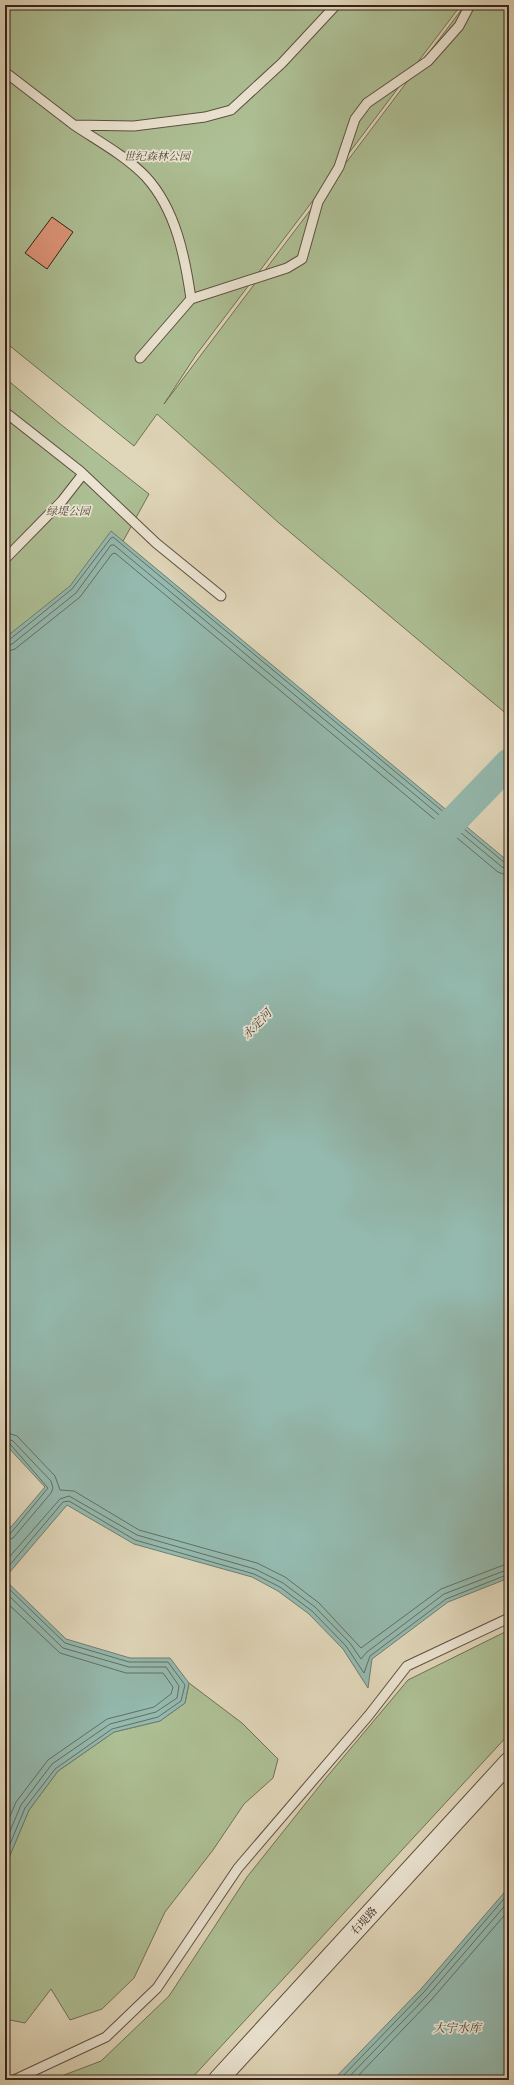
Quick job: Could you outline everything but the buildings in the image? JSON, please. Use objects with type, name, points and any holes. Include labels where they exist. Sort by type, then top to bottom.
[{"type":"street","name":"右堤路","points":[[218,2080],[509,1762]]},
{"type":"lane","points":[[74,125],[134,126],[206,117],[231,110],[282,63],[336,5]]},
{"type":"lane","points":[[140,358],[191,299],[288,268],[302,259],[318,202],[339,168],[355,119],[367,103],[428,61],[459,26],[470,5]]},
{"type":"lane","points":[[5,72],[74,125],[113,151],[146,177],[166,205],[185,258],[191,299]]},
{"type":"lane","points":[[5,412],[83,474],[156,543],[221,596]]},
{"type":"lane","points":[[5,559],[62,501],[83,474]]},
{"type":"lane","points":[[14,2080],[106,2037],[157,1988],[238,1868],[368,1715],[407,1666],[509,1618]]},
{"type":"green space","name":"世纪森林公园","points":[[5,5],[461,5],[196,355],[164,404],[465,5],[509,5],[509,716],[279,523],[157,414],[134,446],[5,342]]},
{"type":"green space","name":"绿堤公园","points":[[5,378],[149,494],[45,683],[5,710]]},
{"type":"green space","points":[[509,1630],[509,1734],[190,2080],[51,2080],[101,2061],[169,1996],[247,1877],[325,1779],[408,1680]]},
{"type":"green space","points":[[189,1683],[242,1723],[278,1759],[273,1778],[244,1804],[213,1850],[165,1912],[134,1978],[102,2009],[70,2020],[51,1989],[25,2023],[5,2019],[5,1867],[29,1810],[58,1771],[114,1732],[160,1721],[185,1703]]},
{"type":"water","points":[[111,531],[509,862],[509,1578],[448,1602],[372,1659],[368,1688],[343,1649],[309,1614],[278,1591],[252,1577],[134,1544],[67,1505],[9,1573],[5,1569],[5,1534],[45,1487],[5,1444],[5,638],[70,586]]},
{"type":"water","points":[[5,1580],[66,1639],[130,1658],[170,1658],[189,1683],[185,1703],[160,1721],[114,1732],[58,1771],[29,1810],[5,1867]]},
{"type":"water","name":"大宁水库","points":[[509,1887],[509,2080],[333,2080],[421,1989]]},
{"type":"waterway","name":"永定河","points":[[428,847],[509,763]]}]
